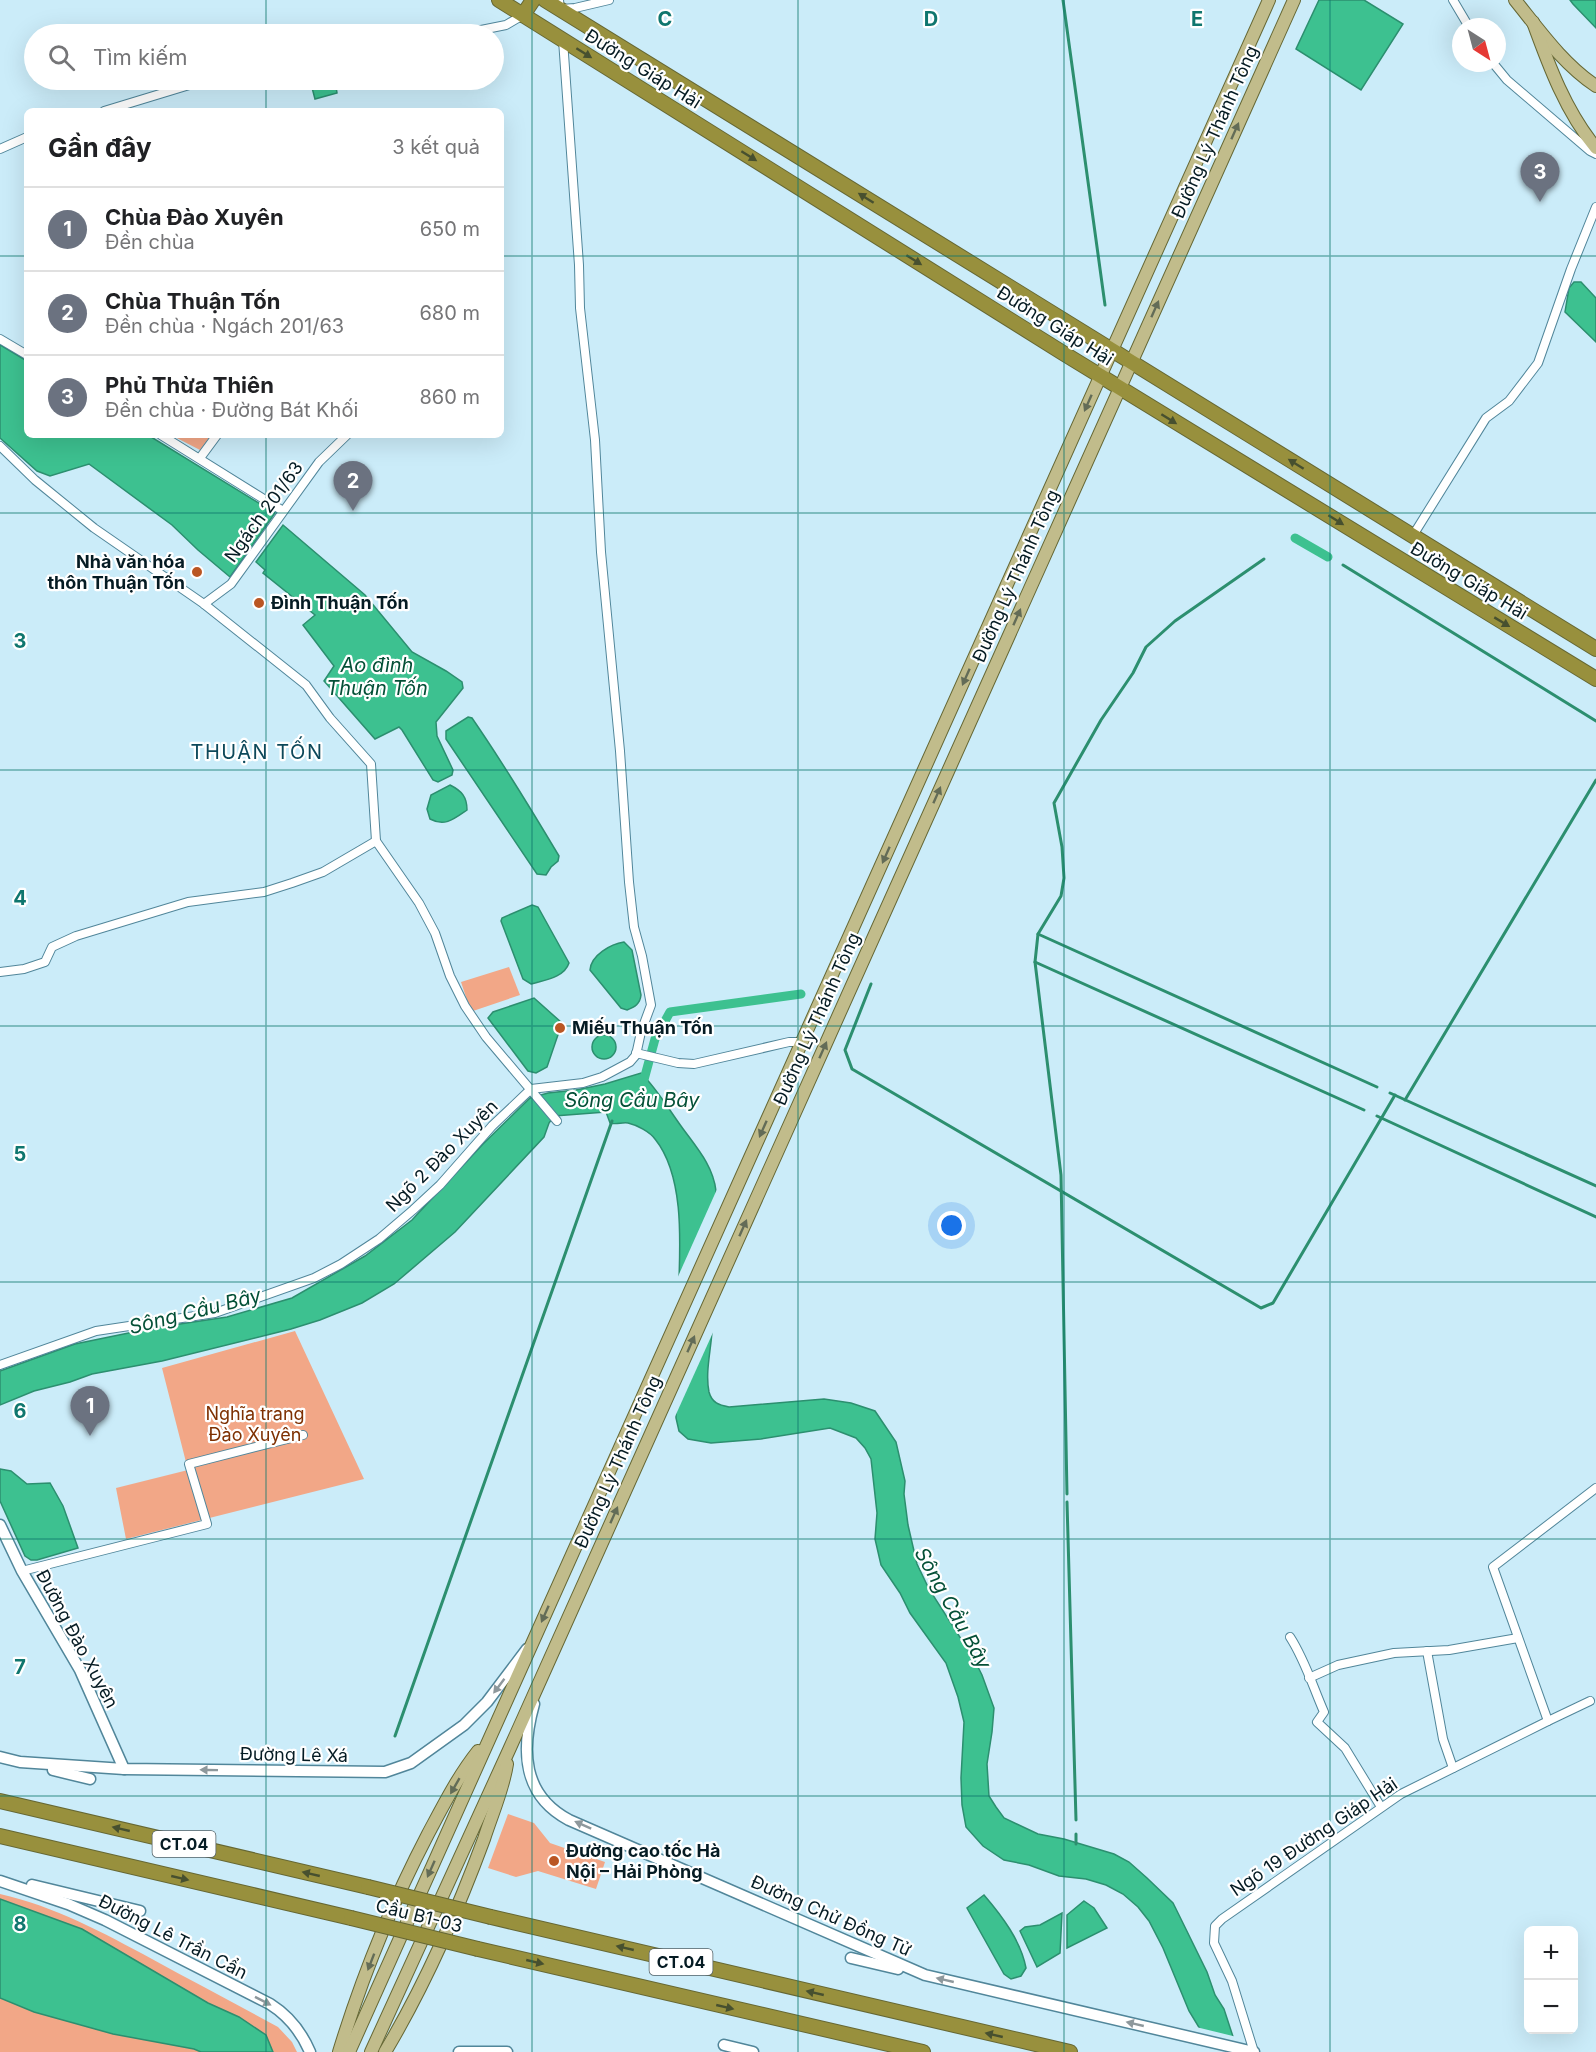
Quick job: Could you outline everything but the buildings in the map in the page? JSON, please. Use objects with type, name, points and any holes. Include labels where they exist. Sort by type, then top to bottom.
[{"type":"highway","name":"Đường Giáp Hải","points":[[499,0],[1120,387],[1596,679]]},
{"type":"highway","points":[[523,15],[533,0]]},
{"type":"highway","name":"Đường Giáp Hải","points":[[545,0],[560,5],[1436,552],[1596,649]]},
{"type":"highway","points":[[547,30],[560,5]]},
{"type":"highway","points":[[1422,573],[1436,552]]},
{"type":"highway","name":"Cầu B1-03","points":[[0,1801],[1070,2052]]},
{"type":"highway","name":"Cầu B1-03","points":[[0,1836],[922,2052]]},
{"type":"main road","name":"Đường Lý Thánh Tông","points":[[349,2052],[1269,0]]},
{"type":"main road","name":"Đường Lý Thánh Tông","points":[[371,2052],[509,1750],[1294,0]]},
{"type":"main road","points":[[1516,2],[1561,57],[1596,86]]},
{"type":"main road","points":[[1533,22],[1547,63],[1564,99],[1596,147]]},
{"type":"main road","points":[[813,1018],[833,1027]]},
{"type":"main road","name":"Đường Đào Xuyên","points":[[0,1525],[22,1571],[80,1670],[124,1769]]},
{"type":"main road","points":[[569,1560],[590,1569]]},
{"type":"main road","name":"Đường Lê Xá","points":[[0,1757],[20,1762],[124,1769],[376,1772],[394,1769],[418,1758],[464,1725],[487,1702],[534,1639]]},
{"type":"main road","name":"Đường Chử Đồng Tử","points":[[544,1670],[528,1731],[526,1757],[536,1789],[556,1812],[925,1975],[1251,2051]]},
{"type":"main road","points":[[339,2052],[372,1959],[411,1867],[464,1770],[489,1739]]},
{"type":"main road","points":[[385,2052],[399,2029],[460,1900],[502,1786],[509,1750]]},
{"type":"main road","points":[[20,1762],[90,1779]]},
{"type":"main road","points":[[0,1879],[140,1911]]},
{"type":"main road","name":"Đường Lê Trần Cẩn","points":[[0,1879],[105,1920],[270,2004],[294,2024],[310,2052]]},
{"type":"main road","points":[[850,1958],[925,1975]]},
{"type":"main road","points":[[724,2045],[753,2052]]},
{"type":"main road","points":[[459,2052],[507,2052]]},
{"type":"street","points":[[560,5],[575,8],[609,0]]},
{"type":"street","points":[[1453,0],[1464,18]]},
{"type":"street","points":[[504,26],[523,15]]},
{"type":"street","points":[[563,40],[580,308],[595,440],[601,552],[620,751],[629,882],[634,927],[651,1005],[640,1032],[640,1054]]},
{"type":"street","points":[[1500,72],[1596,154]]},
{"type":"street","points":[[114,108],[173,90]]},
{"type":"street","points":[[0,149],[24,138]]},
{"type":"street","points":[[1412,537],[1486,418],[1509,401],[1538,363],[1571,269],[1596,207]]},
{"type":"street","points":[[0,339],[24,353]]},
{"type":"street","points":[[166,438],[284,511]]},
{"type":"street","points":[[200,458],[215,438]]},
{"type":"street","name":"Ngách 201/63","points":[[204,604],[231,584],[319,462],[345,438]]},
{"type":"street","points":[[0,446],[35,480],[94,528],[204,604],[306,685],[330,718],[372,765],[376,842],[419,903],[435,933],[450,976],[465,1006],[486,1037],[557,1121]]},
{"type":"street","points":[[0,972],[24,969],[45,962],[52,947],[76,936],[151,912],[188,902],[264,892],[303,879],[323,872],[376,842]]},
{"type":"street","points":[[640,1054],[678,1063],[694,1064],[789,1042],[802,1042]]},
{"type":"street","points":[[532,1092],[583,1083],[602,1077],[640,1054]]},
{"type":"street","name":"Ngõ 2 Đào Xuyên","points":[[0,1365],[96,1331],[215,1312],[314,1278],[362,1251],[413,1210],[440,1185],[492,1126],[532,1092]]},
{"type":"street","points":[[22,1571],[207,1524],[189,1464],[303,1435]]},
{"type":"street","points":[[1548,1721],[1493,1567],[1596,1488]]},
{"type":"street","points":[[1290,1637],[1302,1656],[1324,1712],[1317,1722],[1345,1748],[1381,1808]]},
{"type":"street","points":[[1309,1678],[1338,1665],[1394,1653],[1449,1650],[1518,1638]]},
{"type":"street","points":[[1427,1651],[1443,1739],[1453,1768]]},
{"type":"street","name":"Ngõ 19 Đường Giáp Hải","points":[[1251,2051],[1232,1981],[1214,1943],[1215,1926],[1401,1794],[1590,1701]]},
{"type":"green space","points":[[177,438],[209,438],[200,450]]},
{"type":"green space","points":[[509,967],[520,995],[473,1011],[461,982]]},
{"type":"green space","name":"Nghĩa trang Đào Xuyên","points":[[295,1331],[364,1479],[126,1539],[116,1488],[188,1470],[162,1368]]},
{"type":"green space","points":[[508,1814],[534,1823],[550,1843],[605,1862],[596,1889],[538,1871],[516,1877],[488,1868]]},
{"type":"green space","points":[[0,1894],[59,1913],[134,1949],[278,2027],[292,2042],[297,2052],[0,2052]]},
{"type":"water","points":[[1319,0],[1364,0],[1403,24],[1361,90],[1296,49]]},
{"type":"water","points":[[1570,0],[1596,0],[1596,28],[1573,4]]},
{"type":"water","points":[[313,90],[337,90],[337,93],[315,99]]},
{"type":"water","points":[[1574,282],[1581,282],[1596,298],[1596,342],[1565,312],[1569,288]]},
{"type":"water","points":[[0,345],[24,359],[24,438],[153,438],[275,513],[230,577],[172,525],[89,464],[50,476],[37,471],[0,438]]},
{"type":"water","name":"Ao đình Thuận Tốn","points":[[283,525],[365,595],[412,652],[462,682],[463,688],[436,722],[437,736],[453,770],[452,775],[438,782],[433,780],[399,727],[375,739],[324,681],[334,666],[303,625],[315,615],[263,573],[265,570],[256,562]]},
{"type":"water","points":[[468,717],[472,718],[495,752],[559,856],[558,861],[546,875],[537,874],[446,739],[446,731]]},
{"type":"water","points":[[450,785],[463,795],[467,810],[445,822],[430,819],[427,809],[431,795]]},
{"type":"water","points":[[532,905],[538,907],[569,963],[558,975],[531,984],[523,979],[501,921],[502,918]]},
{"type":"water","points":[[624,942],[632,950],[641,995],[637,1005],[627,1010],[621,1008],[590,970],[594,960],[602,951]]},
{"type":"water","points":[[534,998],[562,1023],[547,1067],[536,1073],[528,1071],[488,1018],[493,1012]]},
{"type":"water","points":[[604,1035],[612,1039],[616,1047],[612,1055],[604,1059],[596,1055],[592,1047],[596,1039]]},
{"type":"water","name":"Sông Cầu Bây","points":[[641,1073],[698,1149],[708,1165],[716,1191],[713,1314],[708,1377],[712,1399],[729,1407],[824,1399],[851,1403],[875,1411],[896,1442],[905,1481],[904,1494],[908,1525],[917,1564],[929,1589],[974,1659],[994,1708],[987,1764],[989,1796],[1004,1818],[1038,1834],[1114,1854],[1129,1862],[1173,1903],[1207,1972],[1215,1995],[1224,2009],[1238,2052],[1203,2034],[1189,2011],[1163,1948],[1149,1921],[1123,1894],[1106,1885],[1086,1879],[1059,1876],[1029,1865],[1004,1860],[983,1846],[966,1827],[961,1778],[964,1722],[958,1697],[946,1663],[910,1613],[881,1565],[875,1539],[877,1513],[871,1459],[856,1438],[830,1428],[761,1439],[711,1443],[688,1439],[679,1431],[676,1418],[680,1244],[677,1198],[666,1156],[647,1131],[628,1123],[610,1123],[606,1112],[554,1116],[544,1137],[455,1232],[394,1284],[362,1303],[291,1329],[162,1361],[92,1374],[34,1391],[0,1405],[0,1371],[75,1344],[153,1328],[227,1317],[292,1298],[365,1256],[412,1220],[483,1144],[530,1098],[605,1084]]},
{"type":"water","points":[[0,1469],[11,1471],[27,1484],[50,1483],[63,1506],[78,1548],[37,1560],[31,1560],[25,1556],[0,1501]]},
{"type":"water","points":[[984,1895],[1004,1920],[1020,1948],[1026,1968],[1021,1976],[1011,1979],[1004,1974],[967,1908]]},
{"type":"water","points":[[0,1899],[82,1929],[208,2003],[239,2017],[266,2035],[273,2052],[201,2052],[113,2034],[34,2012],[0,1998]]},
{"type":"water","points":[[1084,1901],[1094,1908],[1107,1928],[1067,1948],[1067,1915]]},
{"type":"water","points":[[1062,1913],[1060,1953],[1037,1967],[1020,1931],[1025,1927],[1040,1925]]},
{"type":"pier","points":[[718,1187],[715,1328],[673,1421],[676,1281]]},
{"type":"pier","points":[[1196,2027],[1237,2037],[1241,2052],[1210,2052],[1207,2040],[1201,2036]]},
{"type":"waterway","points":[[1063,0],[1105,305]]},
{"type":"waterway","points":[[1295,538],[1328,557]]},
{"type":"waterway","points":[[1067,1494],[1061,1175],[1035,962],[1038,934],[1061,896],[1064,878],[1062,847],[1054,803],[1101,720],[1133,673],[1146,647],[1175,621],[1264,559]]},
{"type":"waterway","points":[[1343,565],[1596,721]]},
{"type":"waterway","points":[[1405,1100],[1596,780]]},
{"type":"waterway","points":[[1038,934],[1377,1087]]},
{"type":"waterway","points":[[1035,962],[1364,1110]]},
{"type":"waterway","points":[[871,984],[845,1050],[852,1069],[1261,1308],[1273,1303],[1395,1095]]},
{"type":"waterway","points":[[642,1087],[655,1039],[670,1012],[801,994]]},
{"type":"waterway","points":[[1390,1093],[1596,1186]]},
{"type":"waterway","points":[[1377,1116],[1596,1217]]},
{"type":"waterway","points":[[395,1736],[612,1121]]},
{"type":"waterway","points":[[1067,1502],[1076,1820]]},
{"type":"waterway","points":[[1076,1834],[1076,1844]]},
{"type":"place","name":"Phủ Thừa Thiên","points":[[1540,202]]},
{"type":"place","name":"Chùa Thuận Tốn","points":[[353,511]]},
{"type":"place","name":"Nhà văn hóa thôn Thuận Tốn","points":[[197,572]]},
{"type":"place","name":"Đình Thuận Tốn","points":[[259,603]]},
{"type":"place","name":"Miếu Thuận Tốn","points":[[560,1028]]},
{"type":"place","name":"Chùa Đào Xuyên","points":[[90,1436]]},
{"type":"place","name":"Đường cao tốc Hà Nội – Hải Phòng","points":[[554,1861]]},
{"type":"district","name":"THUẬN TỐN","points":[[257,752]]}]
